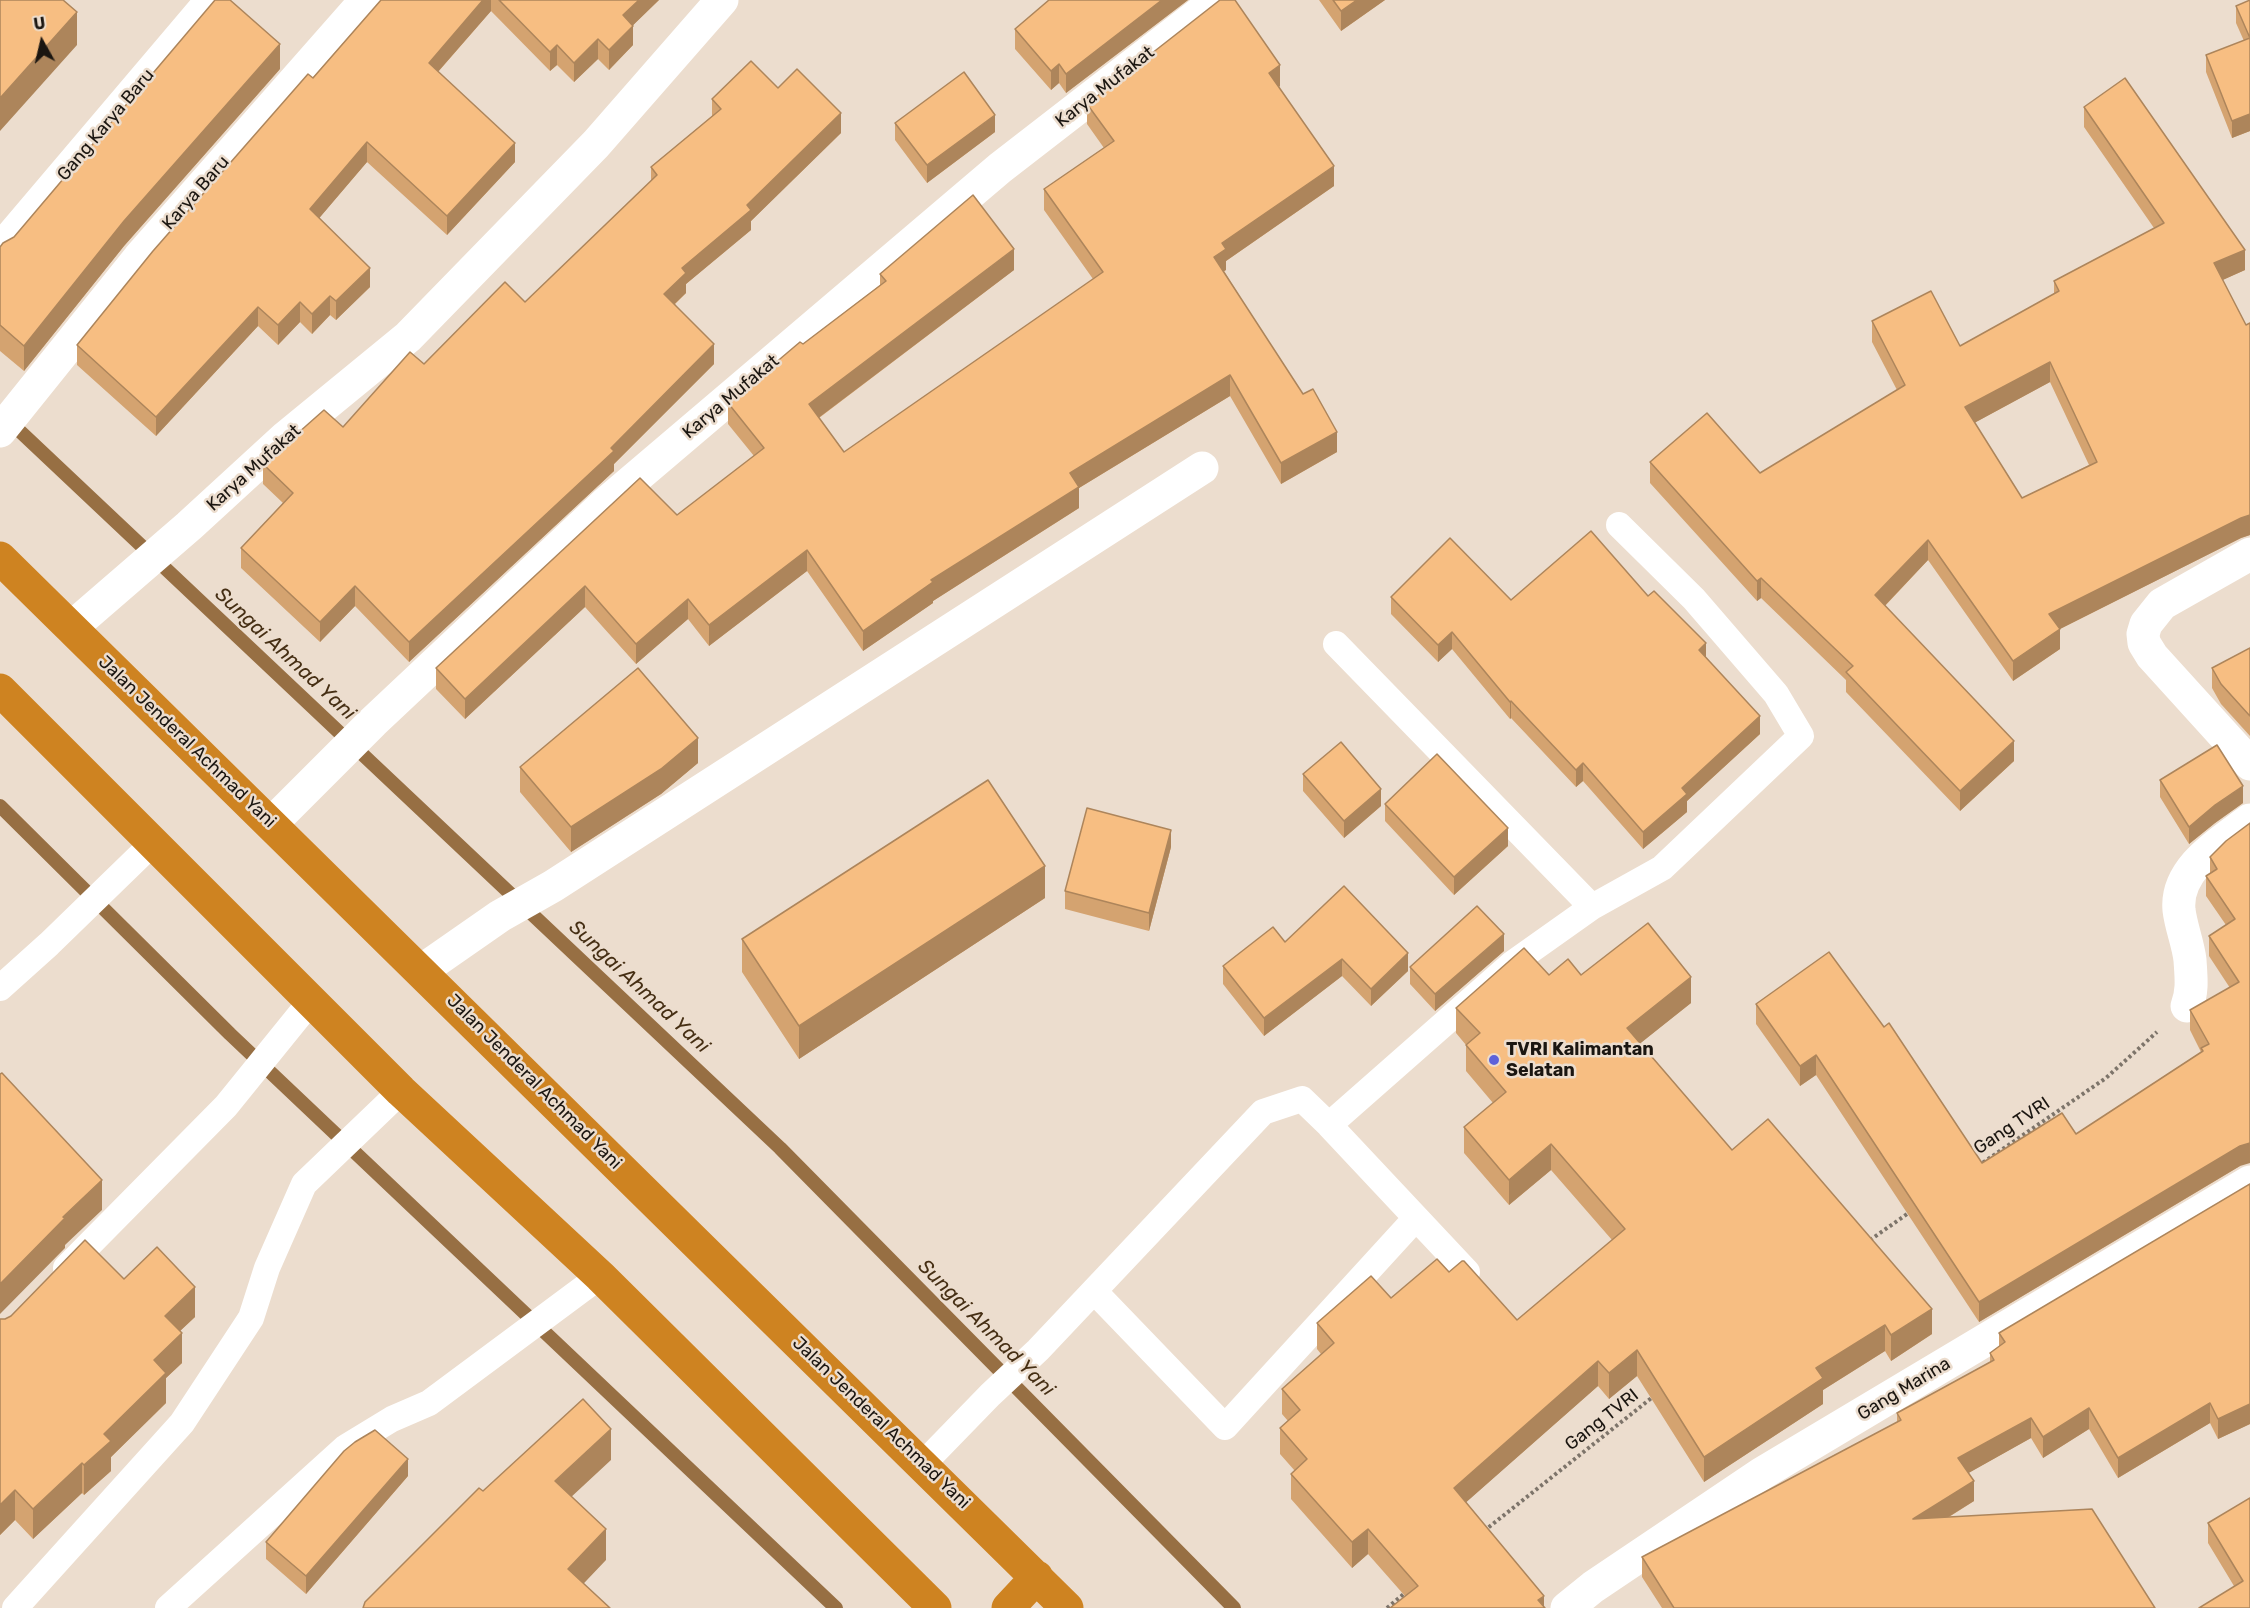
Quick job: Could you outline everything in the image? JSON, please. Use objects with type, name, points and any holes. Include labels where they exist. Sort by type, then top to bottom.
[{"type":"highway","name":"Jalan Jenderal Achmad Yani","points":[[0,558],[1067,1608]]},
{"type":"highway","points":[[0,690],[401,1091],[600,1276],[935,1608]]},
{"type":"highway","points":[[1008,1608],[1037,1577]]},
{"type":"street","name":"Gang Karya Baru","points":[[0,250],[212,0]]},
{"type":"street","name":"Karya Baru","points":[[0,431],[139,258],[366,0]]},
{"type":"street","name":"Karya Mufakat","points":[[71,628],[189,526],[286,437],[408,337],[596,144],[722,0]]},
{"type":"street","name":"Karya Mufakat","points":[[271,824],[373,722],[606,503],[1000,168],[1217,0]]},
{"type":"street","points":[[421,971],[500,916],[553,886],[1202,468]]},
{"type":"street","points":[[2250,554],[2162,604],[2146,624],[2143,634],[2152,656],[2250,764]]},
{"type":"street","points":[[2187,1006],[2192,993],[2191,974],[2189,952],[2179,911],[2179,894],[2184,878],[2214,848],[2250,820]]},
{"type":"street","name":"Gang Marina","points":[[1567,1608],[1593,1587],[1761,1474],[2250,1182]]},
{"type":"lane","points":[[1329,1125],[1513,963],[1592,907],[1662,868],[1801,736],[1776,694],[1694,599],[1619,525]]},
{"type":"lane","points":[[1336,644],[1592,907]]},
{"type":"lane","points":[[0,988],[153,843]]},
{"type":"lane","points":[[50,1284],[226,1106],[311,1001]]},
{"type":"lane","points":[[15,1608],[182,1423],[251,1318],[267,1268],[304,1184],[401,1091]]},
{"type":"lane","points":[[922,1465],[990,1395],[1038,1350],[1263,1112],[1302,1099],[1467,1272]]},
{"type":"lane","points":[[1094,1291],[1225,1427],[1416,1218]]},
{"type":"lane","points":[[168,1608],[346,1447],[392,1419],[429,1402],[600,1276]]},
{"type":"path","name":"Gang TVRI","points":[[1969,1172],[2106,1078],[2187,1006]]},
{"type":"path","points":[[1862,1246],[1920,1206]]},
{"type":"path","name":"Gang TVRI","points":[[1477,1536],[1662,1390]]},
{"type":"path","points":[[1387,1608],[1412,1587]]},
{"type":"building","points":[[0,0],[63,0],[77,12],[0,98]]},
{"type":"building","points":[[215,0],[230,0],[280,44],[124,221],[24,346],[0,325],[0,247],[14,237]]},
{"type":"building","points":[[381,0],[483,0],[429,63],[515,143],[447,216],[367,142],[310,209],[370,268],[336,301],[330,296],[312,314],[300,302],[278,325],[258,307],[156,417],[77,345],[153,251],[308,74],[313,78]]},
{"type":"building","points":[[499,0],[639,0],[623,15],[633,26],[609,50],[598,39],[574,63],[557,45],[550,52]]},
{"type":"building","points":[[1049,0],[1162,0],[1066,74],[1059,64],[1051,71],[1015,29]]},
{"type":"building","points":[[1220,0],[1235,0],[1280,65],[1269,73],[1334,166],[1222,243],[1226,249],[1214,257],[1303,394],[1313,389],[1337,432],[1281,463],[1230,375],[1070,473],[1079,487],[931,580],[933,582],[863,631],[807,550],[709,625],[688,599],[636,644],[585,586],[465,699],[436,668],[640,478],[677,515],[764,448],[728,403],[800,342],[803,344],[886,281],[880,274],[973,195],[1014,249],[809,404],[844,452],[1103,272],[1044,189],[1114,141],[1087,104]]},
{"type":"building","points":[[1333,0],[1357,0],[1341,11]]},
{"type":"building","points":[[2250,0],[2250,38],[2236,6]]},
{"type":"building","points":[[2250,38],[2250,114],[2232,121],[2206,55]]},
{"type":"building","points":[[751,61],[778,88],[797,69],[841,113],[747,205],[751,210],[682,268],[686,273],[664,294],[714,344],[611,448],[614,451],[409,642],[355,586],[320,622],[241,548],[293,493],[263,464],[324,410],[343,427],[410,352],[424,364],[505,282],[525,302],[657,175],[651,167],[721,109],[712,99]]},
{"type":"building","points":[[964,72],[995,115],[927,165],[895,123]]},
{"type":"building","points":[[2125,78],[2245,250],[2214,263],[2246,325],[2250,323],[2250,515],[2049,614],[2060,629],[2013,661],[1928,540],[1875,595],[2014,741],[1960,791],[1846,672],[1853,666],[1761,578],[1757,581],[1650,462],[1707,413],[1760,473],[1905,385],[1872,321],[1931,291],[1960,346],[2059,291],[2054,281],[2164,223],[2084,107]],"holes":[[[2050,362],[2097,462],[2022,498],[1965,407]]]},
{"type":"building","points":[[1591,531],[1648,596],[1654,591],[1706,643],[1699,650],[1760,716],[1682,788],[1687,794],[1643,832],[1583,763],[1576,770],[1510,702],[1452,632],[1438,645],[1391,597],[1450,538],[1511,600]]},
{"type":"building","points":[[2250,648],[2250,716],[2221,684],[2212,668]]},
{"type":"building","points":[[638,668],[698,738],[661,769],[571,827],[520,767]]},
{"type":"building","points":[[1341,742],[1381,789],[1344,821],[1303,774]]},
{"type":"building","points":[[2217,745],[2243,786],[2189,827],[2160,780]]},
{"type":"building","points":[[1437,754],[1508,828],[1454,877],[1385,804]]},
{"type":"building","points":[[988,780],[1045,866],[799,1026],[742,939]]},
{"type":"building","points":[[1087,808],[1171,830],[1149,913],[1065,891]]},
{"type":"building","points":[[2250,823],[2250,1143],[2240,1146],[1979,1302],[1816,1055],[1800,1066],[1756,1004],[1829,952],[1884,1027],[1889,1023],[1982,1163],[2062,1113],[2076,1134],[2203,1051],[2201,1048],[2209,1044],[2190,1010],[2239,982],[2209,936],[2235,919],[2206,876],[2217,869],[2210,857],[2226,841]]},
{"type":"building","points":[[1344,886],[1408,953],[1371,989],[1342,959],[1264,1018],[1223,966],[1273,927],[1285,942]]},
{"type":"building","points":[[1477,906],[1504,934],[1435,994],[1410,967]]},
{"type":"building","points":[[1648,923],[1691,977],[1627,1028],[1732,1150],[1768,1119],[1932,1309],[1891,1335],[1885,1325],[1816,1368],[1823,1378],[1704,1457],[1637,1350],[1609,1373],[1598,1361],[1454,1488],[1544,1596],[1538,1600],[1545,1608],[1390,1608],[1418,1586],[1368,1529],[1352,1542],[1291,1474],[1307,1459],[1280,1428],[1300,1410],[1282,1389],[1334,1343],[1317,1323],[1371,1276],[1391,1298],[1437,1259],[1449,1272],[1464,1261],[1517,1320],[1625,1229],[1551,1144],[1509,1180],[1464,1127],[1506,1092],[1466,1045],[1480,1033],[1456,1008],[1524,948],[1549,975],[1568,959],[1581,975]]},
{"type":"building","points":[[2,1073],[102,1180],[63,1217],[65,1218],[0,1284],[0,1074]]},
{"type":"building","points":[[2250,1184],[2250,1404],[2218,1419],[2210,1403],[2118,1458],[2089,1408],[2043,1437],[2031,1418],[1958,1458],[1974,1481],[1913,1519],[2092,1509],[2155,1608],[1674,1608],[1642,1557],[1901,1420],[1897,1413],[1994,1360],[1990,1353],[2005,1342],[1999,1333]]},
{"type":"building","points":[[85,1240],[124,1279],[157,1247],[195,1287],[165,1316],[182,1333],[154,1360],[166,1373],[104,1434],[111,1441],[84,1465],[82,1463],[33,1509],[15,1490],[0,1505],[0,1319],[11,1316]]},
{"type":"building","points":[[583,1399],[611,1429],[555,1481],[606,1529],[568,1569],[610,1608],[363,1608],[365,1602],[479,1488],[483,1491]]},
{"type":"building","points":[[375,1430],[408,1459],[306,1576],[266,1542],[344,1451]]},
{"type":"building","points":[[2250,1498],[2250,1608],[2199,1608],[2243,1581],[2208,1523]]},
{"type":"waterway","name":"Sungai Ahmad Yani","points":[[8,420],[780,1148],[1234,1608]]},
{"type":"waterway","name":"Sungai Ahmad Yani","points":[[0,806],[230,1034],[836,1608]]},
{"type":"place","name":"TVRI Kalimantan Selatan","points":[[1494,1060]]}]
